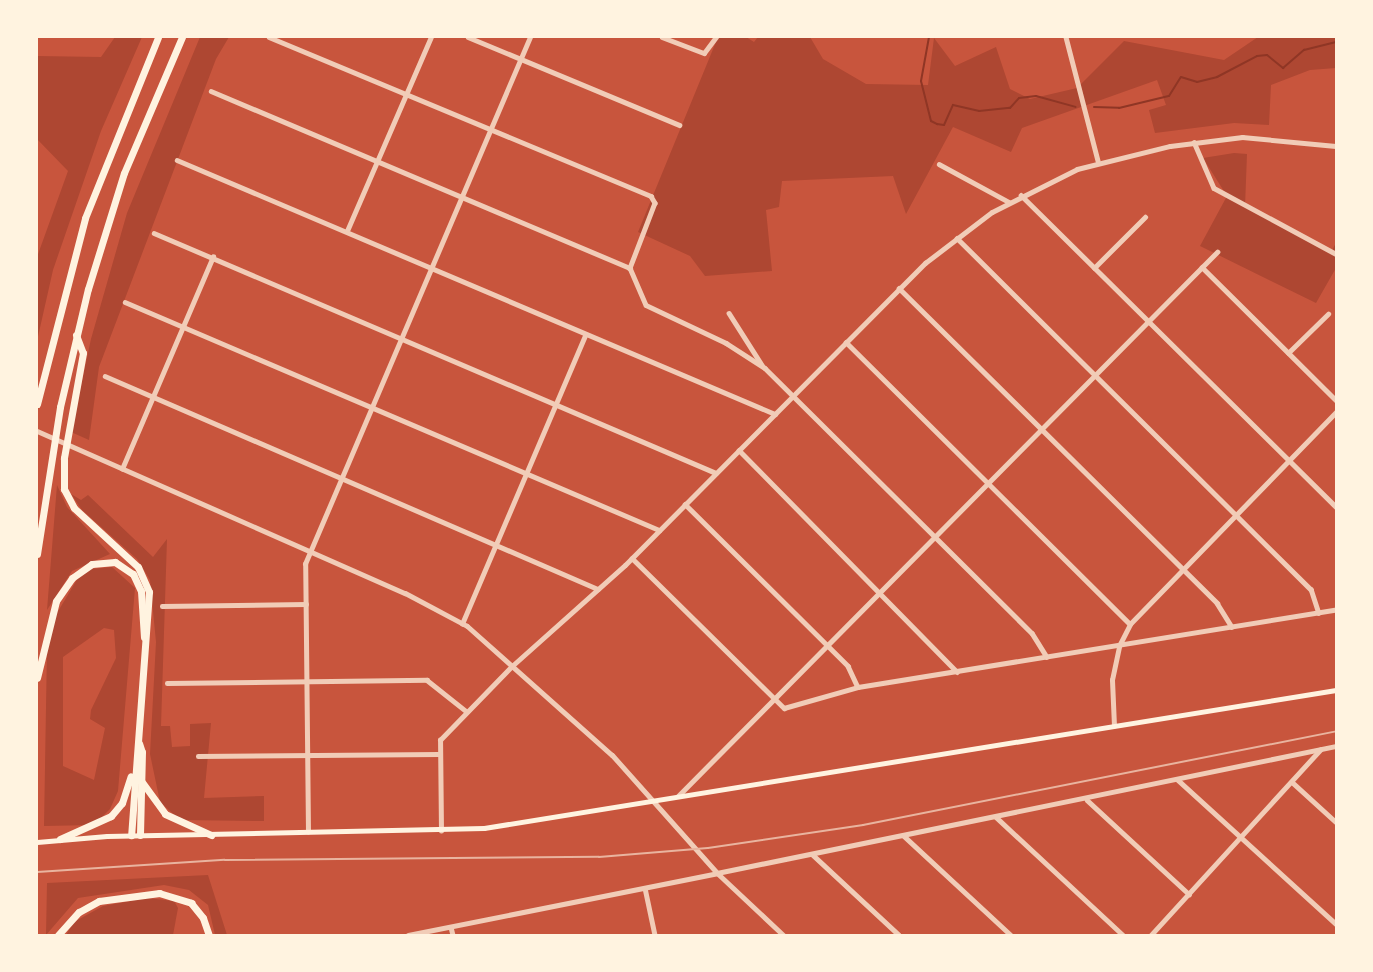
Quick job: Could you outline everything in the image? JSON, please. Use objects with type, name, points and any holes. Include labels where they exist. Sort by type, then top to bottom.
[{"type":"highway","points":[[37,404],[85,218],[158,37]]},
{"type":"highway","points":[[37,554],[49,466],[76,335],[124,173],[183,37]]},
{"type":"highway","points":[[76,335],[83,353],[64,458],[64,489],[74,508],[145,577],[149,602],[144,637],[139,743],[141,779],[136,835]]},
{"type":"highway","points":[[37,678],[56,601],[72,578],[92,564],[115,562],[133,574],[141,591],[144,637]]},
{"type":"highway","points":[[60,839],[114,813],[125,795],[139,743]]},
{"type":"highway","points":[[134,766],[136,835]]},
{"type":"highway","points":[[141,779],[165,814],[211,835]]},
{"type":"highway","points":[[58,935],[79,912],[99,901],[159,893],[191,903],[203,918],[209,935]]},
{"type":"main road","points":[[37,842],[136,835],[441,831],[657,801],[1336,690]]},
{"type":"street","points":[[269,37],[490,128],[654,200],[630,268],[636,290],[650,308],[726,343],[765,368]]},
{"type":"street","points":[[347,231],[431,37]]},
{"type":"street","points":[[468,37],[679,125]]},
{"type":"street","points":[[308,833],[306,604],[309,552],[530,37]]},
{"type":"street","points":[[662,37],[700,52],[711,48],[716,37]]},
{"type":"street","points":[[1066,37],[1098,161]]},
{"type":"street","points":[[211,92],[630,268]]},
{"type":"street","points":[[441,831],[439,754],[442,737],[513,665],[632,558],[899,288],[956,237],[1021,195],[1098,161],[1194,141],[1242,137],[1336,146]]},
{"type":"street","points":[[1194,141],[1214,188],[1336,254]]},
{"type":"street","points":[[177,160],[347,231],[585,336],[775,414]]},
{"type":"street","points":[[939,164],[1009,202]]},
{"type":"street","points":[[1021,195],[1336,507]]},
{"type":"street","points":[[1094,268],[1145,217]]},
{"type":"street","points":[[153,233],[716,473]]},
{"type":"street","points":[[956,237],[1313,592],[1319,613]]},
{"type":"street","points":[[676,798],[1217,252]]},
{"type":"street","points":[[121,470],[185,328],[213,257]]},
{"type":"street","points":[[1202,267],[1336,401]]},
{"type":"street","points":[[899,288],[1217,603],[1232,627]]},
{"type":"street","points":[[125,302],[659,530]]},
{"type":"street","points":[[729,313],[765,368],[1036,638],[1047,657]]},
{"type":"street","points":[[1288,353],[1328,314]]},
{"type":"street","points":[[461,625],[524,472],[585,336]]},
{"type":"street","points":[[846,342],[1130,624]]},
{"type":"street","points":[[105,376],[496,542],[598,589]]},
{"type":"street","points":[[1114,726],[1110,693],[1119,646],[1130,624],[1181,568],[1336,412]]},
{"type":"street","points":[[37,431],[405,593],[461,625],[513,665],[657,801],[717,873],[783,935]]},
{"type":"street","points":[[739,450],[881,591],[957,672]]},
{"type":"street","points":[[685,504],[851,670],[858,687]]},
{"type":"street","points":[[632,558],[774,699],[787,708],[858,687],[1336,610]]},
{"type":"street","points":[[162,606],[306,604]]},
{"type":"street","points":[[167,683],[307,684],[427,680],[466,711]]},
{"type":"street","points":[[408,935],[1087,799],[1336,746]]},
{"type":"street","points":[[1151,935],[1321,749]]},
{"type":"street","points":[[198,756],[439,754]]},
{"type":"street","points":[[1178,780],[1336,924]]},
{"type":"street","points":[[1292,782],[1336,822]]},
{"type":"street","points":[[1087,799],[1189,894]]},
{"type":"street","points":[[996,817],[1123,935]]},
{"type":"street","points":[[903,836],[1011,935]]},
{"type":"street","points":[[812,855],[898,935]]},
{"type":"street","points":[[645,888],[655,935]]},
{"type":"street","points":[[451,927],[453,935]]},
{"type":"street","points":[[770,935],[776,929]]},
{"type":"shaded area","points":[[115,37],[142,37],[101,131],[53,270],[37,341],[37,257],[68,171],[37,139],[37,56],[101,57]]},
{"type":"shaded area","points":[[200,37],[229,37],[216,59],[99,367],[89,440],[71,432],[91,339],[127,213]]},
{"type":"shaded area","points":[[718,37],[746,37],[754,42],[758,37],[810,37],[823,59],[866,84],[928,85],[934,38],[955,66],[996,47],[1010,89],[1030,99],[1077,88],[1124,41],[1224,60],[1258,37],[1336,37],[1336,68],[1310,70],[1271,85],[1269,125],[1234,123],[1155,133],[1149,110],[1166,105],[1157,80],[1022,128],[1011,152],[953,127],[906,214],[893,176],[782,181],[779,207],[766,210],[772,271],[705,276],[690,256],[638,232]]},
{"type":"shaded area","points":[[1234,153],[1247,154],[1245,207],[1331,252],[1336,243],[1336,268],[1316,303],[1200,246],[1227,196],[1203,158]]},
{"type":"shaded area","points":[[57,485],[67,507],[110,554],[72,571],[47,610]]},
{"type":"shaded area","points":[[71,494],[81,500],[88,495],[153,557],[167,539],[161,726],[170,726],[172,747],[190,746],[190,724],[211,723],[204,798],[264,796],[264,821],[180,820],[160,802],[150,754],[156,642],[150,580],[137,559],[82,510]]},
{"type":"shaded area","points":[[112,567],[135,588],[118,791],[110,809],[94,825],[44,826],[47,648],[54,618],[78,578],[91,569]],"holes":[[[104,628],[114,630],[116,658],[91,710],[90,719],[105,728],[94,780],[63,766],[63,657]]]},
{"type":"shaded area","points":[[208,875],[227,935],[215,935],[208,905],[189,890],[164,885],[78,898],[46,935],[47,883]]},
{"type":"shaded area","points":[[147,898],[174,901],[178,908],[173,935],[66,935],[74,922],[103,906]]},
{"type":"waterway","points":[[929,37],[921,81],[931,121],[937,124],[944,125],[953,105],[979,111],[1010,108],[1019,98],[1036,96],[1076,107]]},
{"type":"waterway","points":[[1094,107],[1119,108],[1169,96],[1181,77],[1197,82],[1217,77],[1257,56],[1267,55],[1283,68],[1304,50],[1336,42]]},
{"type":"railway","points":[[37,872],[225,860],[599,857],[708,848],[863,825],[1336,731]]}]
